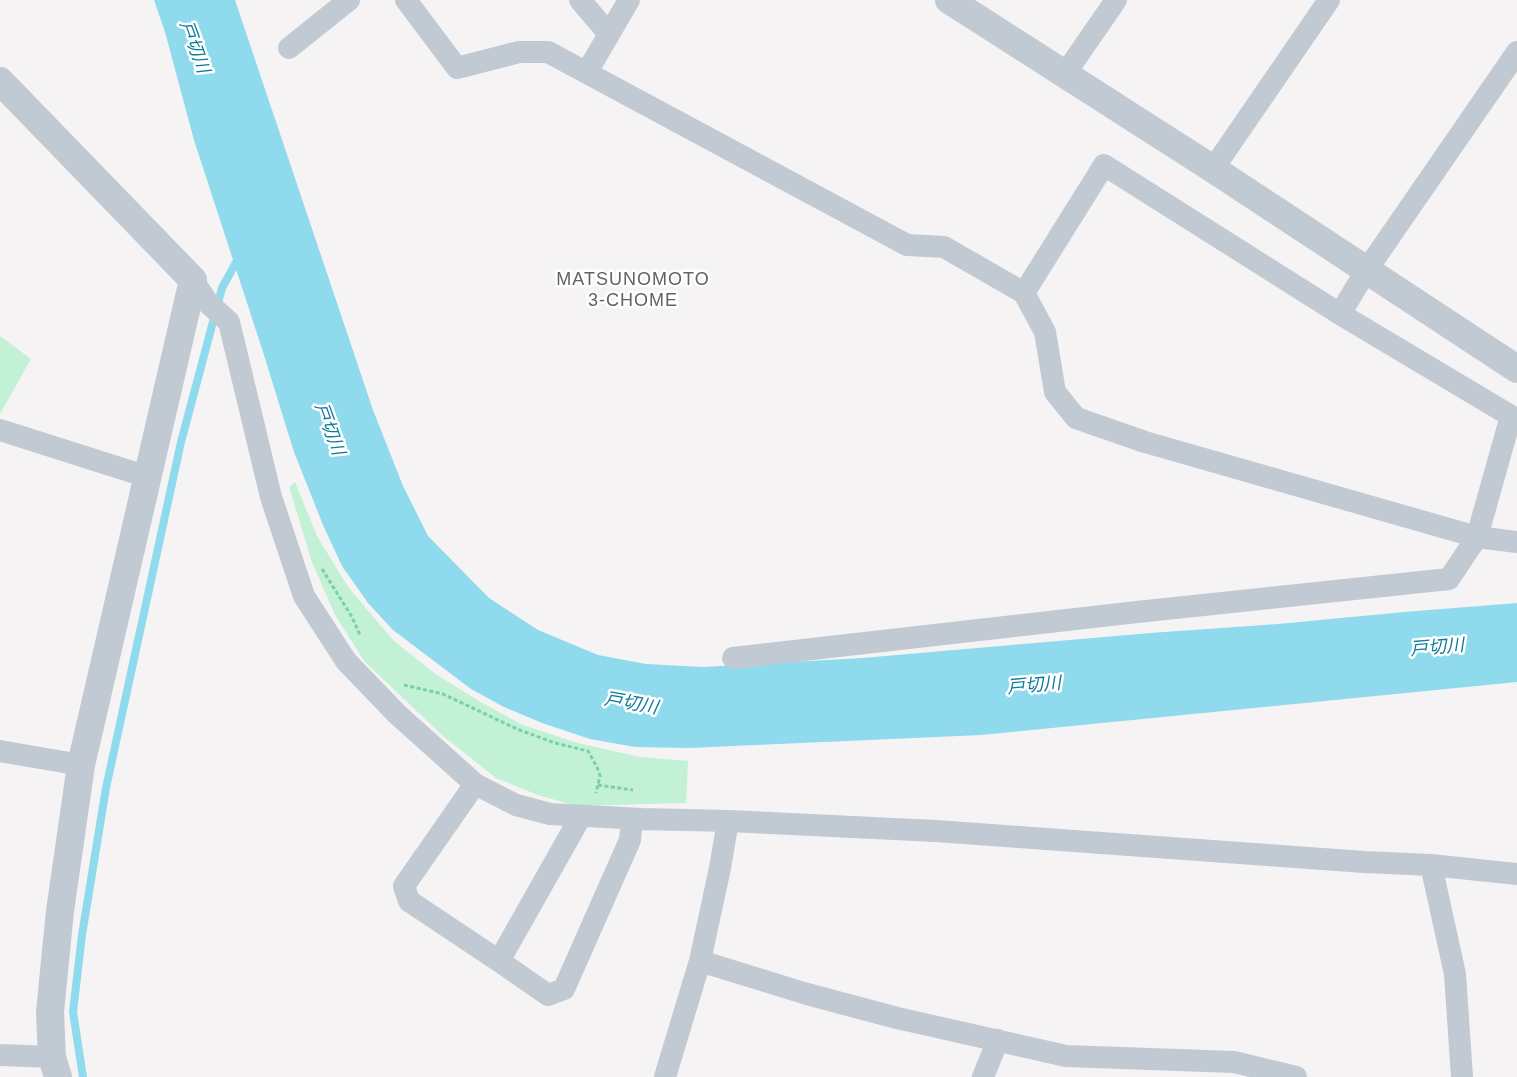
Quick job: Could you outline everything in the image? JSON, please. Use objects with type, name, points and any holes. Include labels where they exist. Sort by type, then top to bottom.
[{"type":"street","points":[[288,48],[349,0]]},
{"type":"street","points":[[406,0],[457,68],[519,52],[548,52],[907,245],[944,247],[1024,294],[1046,332],[1055,392],[1076,418],[1145,442],[1477,537],[1517,542]]},
{"type":"street","points":[[580,0],[609,34]]},
{"type":"street","points":[[587,72],[629,0]]},
{"type":"street","points":[[948,0],[1213,169],[1517,369]]},
{"type":"street","points":[[1065,74],[1116,0]]},
{"type":"street","points":[[1213,169],[1329,0]]},
{"type":"street","points":[[1340,314],[1366,271],[1517,52]]},
{"type":"street","points":[[0,81],[193,280],[208,303],[229,322],[271,497],[304,596],[346,661],[397,714],[475,784],[516,805],[550,814],[936,831],[1431,865],[1517,874]]},
{"type":"street","points":[[733,658],[1449,579],[1477,537],[1511,416],[1340,314],[1104,165],[1024,294]]},
{"type":"street","points":[[0,1055],[55,1067],[50,1002],[60,911],[81,765],[193,280]]},
{"type":"street","points":[[1,435],[148,477]]},
{"type":"street","points":[[0,751],[81,765]]},
{"type":"street","points":[[475,784],[404,886],[409,901],[548,995],[564,988],[630,840],[632,819]]},
{"type":"street","points":[[499,961],[581,816]]},
{"type":"street","points":[[665,1077],[700,961],[728,821]]},
{"type":"street","points":[[1431,865],[1455,974],[1462,1077]]},
{"type":"street","points":[[700,961],[807,994],[898,1018],[1066,1056],[1234,1062],[1296,1077]]},
{"type":"street","points":[[983,1077],[998,1040]]},
{"type":"path","points":[[374,690],[394,684],[444,694],[517,729],[555,743],[588,751],[600,776],[593,800],[581,816]]},
{"type":"path","points":[[598,785],[633,790]]},
{"type":"green space","points":[[0,336],[31,359],[0,414]]},
{"type":"green space","points":[[295,482],[317,536],[348,587],[393,640],[434,673],[523,725],[578,743],[640,757],[688,761],[686,803],[577,806],[538,795],[496,778],[443,736],[365,662],[335,615],[312,562],[289,487]]},
{"type":"water","name":"戸切川","points":[[154,0],[235,0],[373,410],[403,486],[428,536],[489,598],[538,630],[598,655],[646,664],[703,667],[862,658],[1517,603],[1517,682],[981,735],[689,748],[635,747],[590,739],[542,723],[504,707],[471,689],[393,630],[368,603],[342,566],[323,525],[294,452],[194,140],[165,32]]},
{"type":"waterway","points":[[83,1077],[73,1012],[82,935],[106,788],[181,442],[222,288],[239,257]]},
{"type":"district","name":"MATSUNOMOTO 3-CHOME","points":[[633,290]]}]
